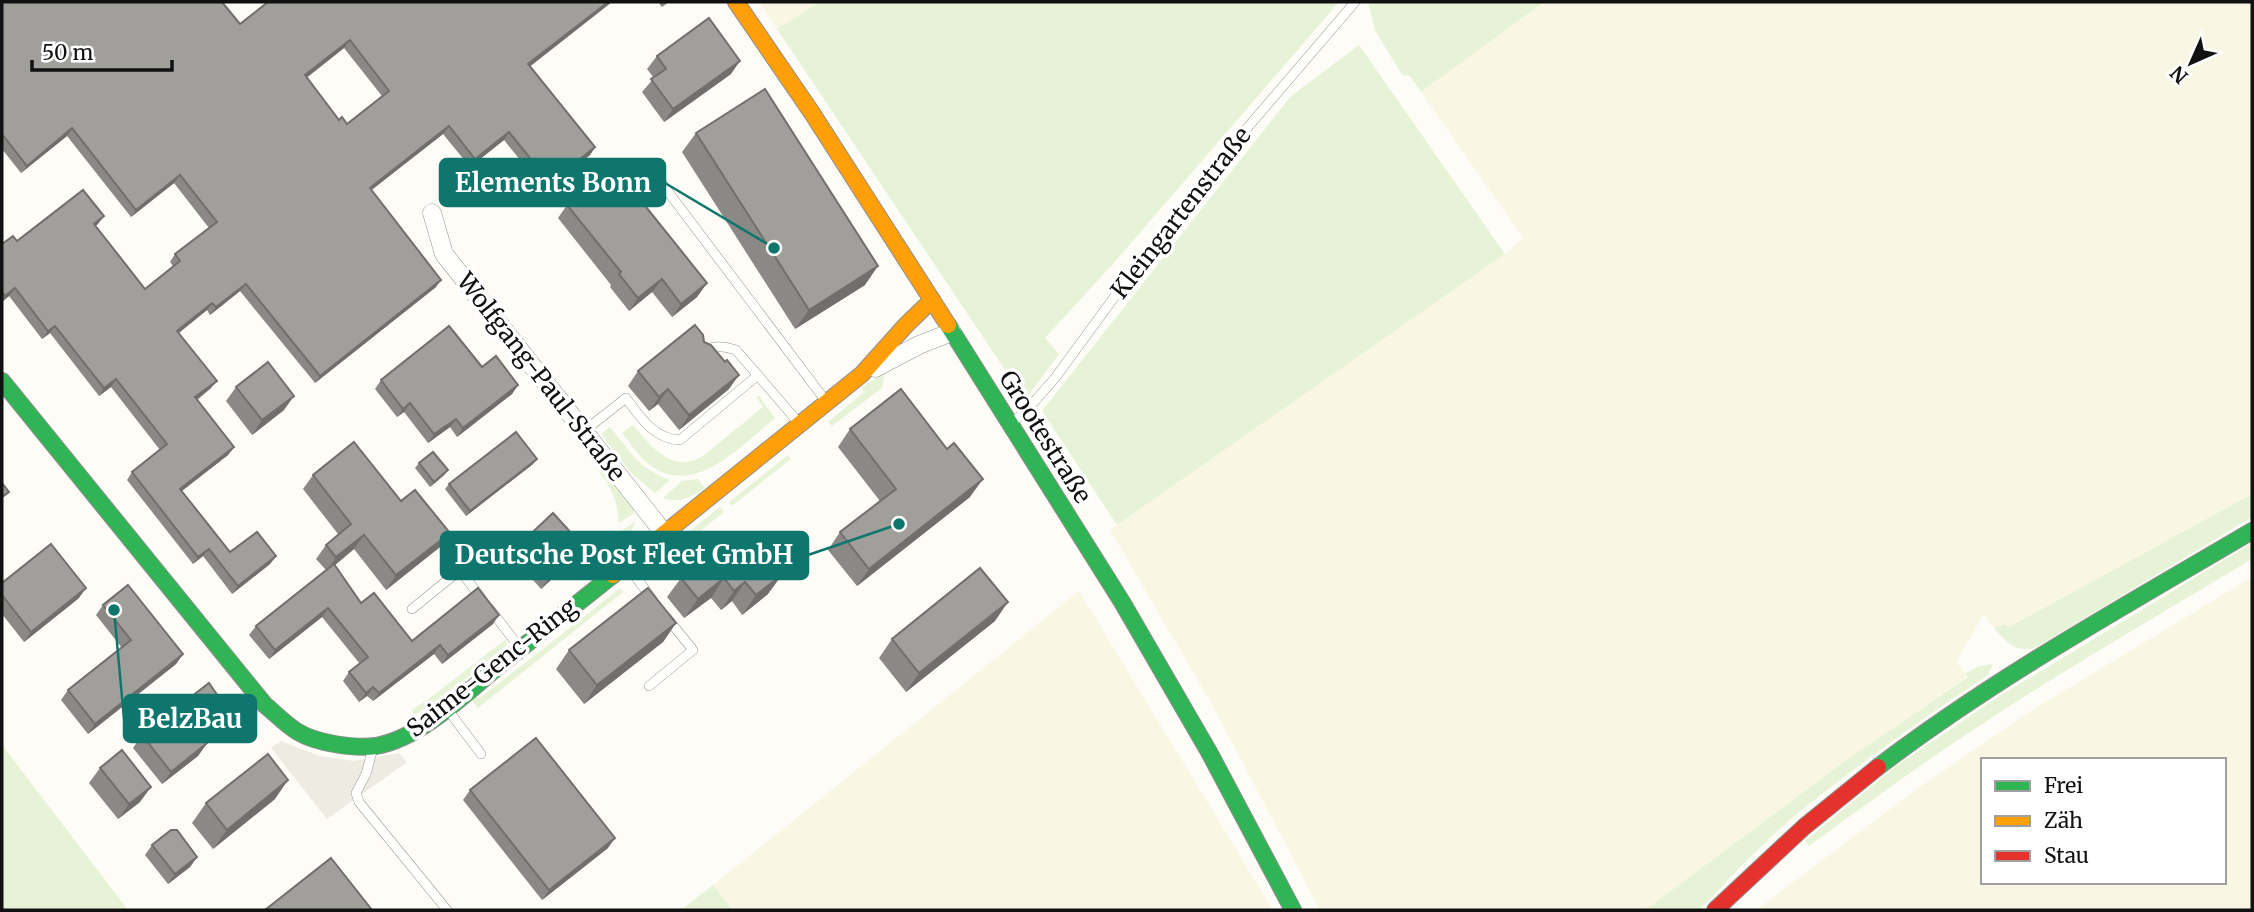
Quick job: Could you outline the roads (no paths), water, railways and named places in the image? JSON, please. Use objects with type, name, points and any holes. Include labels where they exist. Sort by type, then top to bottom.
[{"type":"main road","name":"Grootestraße","points":[[736,2],[812,113],[1122,602],[1209,752],[1293,910]]},
{"type":"main road","name":"Saime-Genc-Ring","points":[[2,381],[265,705],[300,733],[336,744],[364,747],[392,743],[419,729],[447,708],[862,374],[932,300]]},
{"type":"main road","points":[[1715,910],[1798,832],[1850,788],[1914,740],[2017,671],[2252,531]]},
{"type":"street","name":"Wolfgang-Paul-Straße","points":[[432,214],[444,254],[664,533]]},
{"type":"street","name":"Saime-Genc-Ring","points":[[862,374],[919,345],[952,332]]},
{"type":"lane","name":"Kleingartenstraße","points":[[1010,425],[1055,378],[1225,154],[1355,2]]},
{"type":"lane","points":[[657,177],[826,402]]},
{"type":"lane","points":[[699,353],[713,346],[736,350],[799,423]]},
{"type":"lane","points":[[584,431],[626,398],[656,433],[670,440],[680,440],[758,375]]},
{"type":"lane","points":[[626,564],[693,650],[649,686]]},
{"type":"lane","points":[[412,609],[460,570],[520,649]]},
{"type":"lane","points":[[447,708],[481,754]]},
{"type":"lane","points":[[373,746],[366,774],[356,793],[359,802],[446,910]]},
{"type":"place","name":"Elements Bonn","points":[[774,248]]},
{"type":"place","name":"Deutsche Post Fleet GmbH","points":[[899,524]]},
{"type":"place","name":"BelzBau","points":[[114,610]]}]
